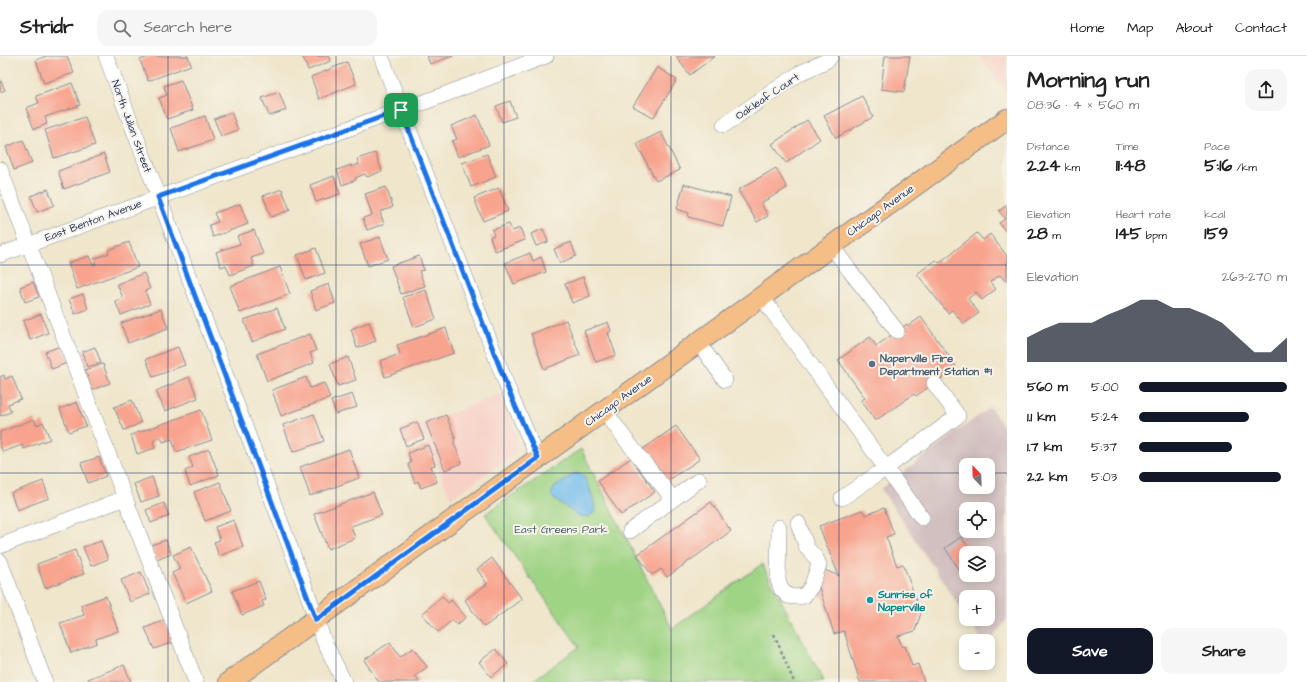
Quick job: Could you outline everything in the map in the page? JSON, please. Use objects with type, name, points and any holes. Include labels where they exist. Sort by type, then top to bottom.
[{"type":"main road","name":"Chicago Avenue","points":[[229,682],[1007,119]]},
{"type":"street","name":"North Julian Street","points":[[106,56],[316,620],[328,650],[344,682]]},
{"type":"street","points":[[381,56],[510,394],[538,458]]},
{"type":"street","name":"East Benton Avenue","points":[[0,255],[546,56]]},
{"type":"street","name":"Oakleaf Court","points":[[724,125],[800,73],[828,60],[831,56]]},
{"type":"street","points":[[0,169],[196,682]]},
{"type":"street","points":[[831,245],[897,331]]},
{"type":"street","points":[[761,296],[922,518]]},
{"type":"street","points":[[698,342],[725,380]]},
{"type":"street","points":[[842,498],[958,416],[934,383]]},
{"type":"street","points":[[604,410],[673,499]]},
{"type":"street","points":[[630,531],[699,480]]},
{"type":"street","points":[[0,546],[125,498]]},
{"type":"street","points":[[779,527],[778,580],[781,589],[788,596],[804,596],[811,587],[819,565],[816,558],[807,548],[798,523]]},
{"type":"street","points":[[0,561],[45,682]]},
{"type":"path","points":[[774,634],[794,682]]},
{"type":"shaded area","points":[[980,56],[1007,56],[1007,92]]},
{"type":"shaded area","points":[[500,394],[517,436],[515,454],[451,498],[420,425]]},
{"type":"shaded area","points":[[990,407],[1007,432],[1007,619],[995,635],[978,634],[973,626],[995,626],[995,590],[959,590],[959,606],[881,489]]},
{"type":"green space","name":"East Greens Park","points":[[581,449],[672,629],[762,564],[824,682],[531,682],[579,647],[485,514]]},
{"type":"water","points":[[574,474],[581,474],[584,477],[591,491],[595,512],[588,517],[579,516],[551,496],[554,488]]},
{"type":"building","points":[[46,56],[67,56],[74,73],[44,83],[36,60]]},
{"type":"building","points":[[151,56],[188,56],[191,65],[148,81],[140,60]]},
{"type":"building","points":[[329,56],[331,61],[308,70],[303,57]]},
{"type":"building","points":[[427,56],[453,56],[430,64]]},
{"type":"building","points":[[715,56],[690,75],[676,57]]},
{"type":"building","points":[[885,56],[910,56],[904,92],[881,89]]},
{"type":"building","points":[[347,62],[356,84],[319,99],[311,77]]},
{"type":"building","points":[[657,67],[677,80],[653,118],[633,106]]},
{"type":"building","points":[[0,79],[5,90],[0,92]]},
{"type":"building","points":[[181,80],[193,110],[167,119],[159,98],[167,95],[164,86]]},
{"type":"building","points":[[72,83],[80,105],[45,117],[47,124],[34,129],[26,108],[39,103],[36,96]]},
{"type":"building","points":[[279,92],[286,110],[269,116],[262,98]]},
{"type":"building","points":[[862,96],[873,117],[836,138],[824,116]]},
{"type":"building","points":[[510,101],[516,117],[502,122],[496,106]]},
{"type":"building","points":[[231,112],[238,130],[221,136],[214,119]]},
{"type":"building","points":[[477,115],[489,145],[458,157],[452,141],[457,139],[451,126]]},
{"type":"building","points":[[205,116],[213,140],[179,152],[171,128]]},
{"type":"building","points":[[85,117],[95,145],[54,158],[45,130]]},
{"type":"building","points":[[807,120],[820,139],[786,163],[772,144]]},
{"type":"building","points":[[661,132],[680,170],[656,181],[637,144]]},
{"type":"building","points":[[23,140],[32,163],[14,170],[6,147]]},
{"type":"building","points":[[375,153],[382,171],[367,177],[365,174],[355,178],[356,180],[342,185],[337,170],[359,164],[357,159]]},
{"type":"building","points":[[104,154],[110,172],[64,189],[58,171]]},
{"type":"building","points":[[487,154],[496,177],[471,187],[462,163]]},
{"type":"building","points":[[776,168],[787,188],[761,203],[768,216],[757,222],[738,190]]},
{"type":"building","points":[[334,176],[340,194],[316,202],[310,185]]},
{"type":"building","points":[[684,184],[731,197],[723,226],[688,217],[689,213],[677,209]]},
{"type":"building","points":[[386,187],[393,207],[380,212],[384,224],[367,230],[363,218],[372,215],[365,194]]},
{"type":"building","points":[[499,188],[508,211],[483,221],[474,198]]},
{"type":"building","points":[[48,189],[54,205],[37,212],[31,196]]},
{"type":"building","points":[[282,189],[290,210],[271,217],[263,196]]},
{"type":"building","points":[[240,204],[248,224],[213,237],[209,225],[218,222],[214,213]]},
{"type":"building","points":[[1007,205],[1007,233],[999,223],[1005,219],[999,211]]},
{"type":"building","points":[[509,224],[512,231],[520,228],[525,240],[495,251],[490,237],[494,235],[492,230]]},
{"type":"building","points":[[543,229],[548,242],[536,246],[531,234]]},
{"type":"building","points":[[254,230],[263,254],[251,258],[254,266],[230,275],[226,265],[221,267],[216,252],[240,244],[237,236]]},
{"type":"building","points":[[977,233],[983,240],[990,234],[1007,256],[1007,280],[1005,281],[1000,275],[990,282],[996,289],[982,300],[976,292],[968,299],[979,313],[964,324],[952,310],[948,313],[917,274],[936,260],[939,263]]},
{"type":"building","points":[[380,237],[388,259],[368,266],[360,244]]},
{"type":"building","points":[[129,242],[138,267],[77,289],[68,263],[89,256],[93,265],[96,264],[94,259],[109,253],[108,250]]},
{"type":"building","points":[[571,242],[576,256],[560,263],[554,249]]},
{"type":"building","points":[[316,248],[325,273],[306,280],[297,255]]},
{"type":"building","points":[[530,253],[533,261],[541,257],[546,272],[514,284],[505,263]]},
{"type":"building","points":[[419,256],[424,270],[419,271],[425,286],[401,294],[391,266]]},
{"type":"building","points":[[280,267],[290,294],[240,313],[230,286]]},
{"type":"building","points":[[144,273],[150,289],[145,291],[150,304],[121,315],[115,301],[123,298],[117,284]]},
{"type":"building","points":[[583,277],[590,296],[572,303],[565,284]]},
{"type":"building","points":[[33,282],[39,297],[25,302],[20,287]]},
{"type":"building","points":[[329,284],[335,303],[316,310],[310,291]]},
{"type":"building","points":[[426,290],[436,319],[414,327],[403,297]]},
{"type":"building","points":[[83,294],[88,309],[75,314],[69,299]]},
{"type":"building","points":[[277,308],[285,329],[252,342],[244,320]]},
{"type":"building","points":[[161,309],[168,328],[128,343],[121,323]]},
{"type":"building","points":[[41,314],[48,333],[30,340],[23,321]]},
{"type":"building","points":[[921,317],[956,366],[943,374],[945,376],[916,396],[914,394],[875,421],[861,400],[865,398],[838,360],[870,337],[876,346],[907,324],[908,326]]},
{"type":"building","points":[[566,320],[580,355],[544,369],[531,334]]},
{"type":"building","points":[[369,322],[376,341],[357,348],[351,329]]},
{"type":"building","points":[[608,322],[611,331],[608,333],[616,355],[596,362],[584,331]]},
{"type":"building","points":[[446,328],[454,353],[385,377],[380,361],[400,354],[397,345]]},
{"type":"building","points":[[310,334],[316,351],[310,353],[314,363],[267,381],[257,354]]},
{"type":"building","points":[[63,345],[69,362],[52,369],[45,352]]},
{"type":"building","points":[[95,347],[101,363],[87,367],[82,352]]},
{"type":"building","points":[[178,347],[185,365],[153,377],[146,359]]},
{"type":"building","points":[[348,357],[356,380],[338,386],[330,364]]},
{"type":"building","points":[[103,364],[110,383],[92,390],[85,370]]},
{"type":"building","points":[[4,375],[5,379],[12,376],[21,399],[8,404],[11,412],[0,416],[0,377]]},
{"type":"building","points":[[189,377],[198,398],[165,411],[156,391]]},
{"type":"building","points":[[306,377],[310,388],[324,383],[330,398],[281,416],[272,390]]},
{"type":"building","points":[[352,394],[357,407],[336,414],[331,401]]},
{"type":"building","points":[[132,400],[141,423],[124,430],[114,407]]},
{"type":"building","points":[[77,402],[86,426],[69,432],[60,409]]},
{"type":"building","points":[[201,410],[212,440],[176,452],[172,439],[163,442],[161,437],[155,439],[153,442],[155,448],[137,454],[131,435]]},
{"type":"building","points":[[314,414],[324,441],[293,452],[283,425]]},
{"type":"building","points":[[446,415],[455,437],[454,443],[462,463],[445,470],[426,423]]},
{"type":"building","points":[[34,419],[36,425],[43,422],[50,439],[24,449],[22,445],[3,452],[0,445],[0,432]]},
{"type":"building","points":[[417,422],[424,439],[406,446],[400,429]]},
{"type":"building","points":[[676,426],[700,459],[666,482],[643,449]]},
{"type":"building","points":[[428,445],[435,465],[431,466],[437,482],[421,488],[418,481],[415,483],[408,464],[411,463],[408,453]]},
{"type":"building","points":[[209,449],[219,475],[190,486],[185,471],[193,467],[189,457]]},
{"type":"building","points":[[349,449],[359,478],[310,496],[300,467]]},
{"type":"building","points":[[99,457],[106,476],[88,483],[81,463]]},
{"type":"building","points":[[631,458],[655,492],[621,515],[598,481]]},
{"type":"building","points":[[152,477],[159,496],[141,502],[134,484]]},
{"type":"building","points":[[43,481],[49,498],[17,510],[11,493]]},
{"type":"building","points":[[220,482],[231,511],[205,521],[194,492]]},
{"type":"building","points":[[373,492],[382,515],[351,526],[355,538],[328,549],[314,514]]},
{"type":"building","points":[[711,502],[731,531],[667,577],[661,569],[652,575],[637,555]]},
{"type":"building","points":[[164,503],[169,516],[151,523],[146,510]]},
{"type":"building","name":"Sunrise of Naperville","points":[[884,508],[894,534],[886,537],[897,566],[903,564],[921,613],[915,631],[898,636],[902,647],[905,646],[912,666],[918,664],[924,682],[860,682],[844,631],[834,634],[819,587],[815,566],[839,576],[819,526],[862,510],[865,515]]},
{"type":"building","points":[[234,520],[243,547],[219,556],[214,542],[220,540],[215,527]]},
{"type":"building","points":[[960,538],[962,538],[967,546],[959,546],[959,569],[945,548]]},
{"type":"building","points":[[166,540],[171,554],[157,560],[151,545]]},
{"type":"building","points":[[101,541],[108,559],[91,566],[83,547]]},
{"type":"building","points":[[191,547],[212,591],[186,603],[172,573],[180,569],[173,555]]},
{"type":"building","points":[[75,550],[84,574],[45,588],[37,564]]},
{"type":"building","points":[[492,558],[522,599],[484,627],[465,600],[487,584],[477,569]]},
{"type":"building","points":[[141,572],[150,594],[130,602],[121,580]]},
{"type":"building","points":[[259,581],[266,600],[262,601],[264,606],[242,615],[232,591]]},
{"type":"building","points":[[106,596],[118,631],[96,639],[97,643],[71,653],[60,623],[84,615],[81,605]]},
{"type":"building","points":[[442,596],[448,603],[451,600],[466,617],[457,625],[452,620],[438,632],[422,614]]},
{"type":"building","points":[[165,620],[174,642],[154,649],[145,628]]},
{"type":"building","points":[[390,642],[400,657],[413,648],[427,667],[415,676],[419,682],[379,682],[364,660]]},
{"type":"building","points":[[496,649],[508,664],[491,677],[479,662]]},
{"type":"building","points":[[124,665],[131,682],[89,682],[88,679]]},
{"type":"place","name":"Naperville Fire Department Station #1","points":[[872,364]]},
{"type":"place","name":"Sunrise of Naperville","points":[[870,600]]},
{"type":"route","points":[[401,110],[510,394],[538,458],[316,620],[308,595],[158,197],[401,110]]}]
